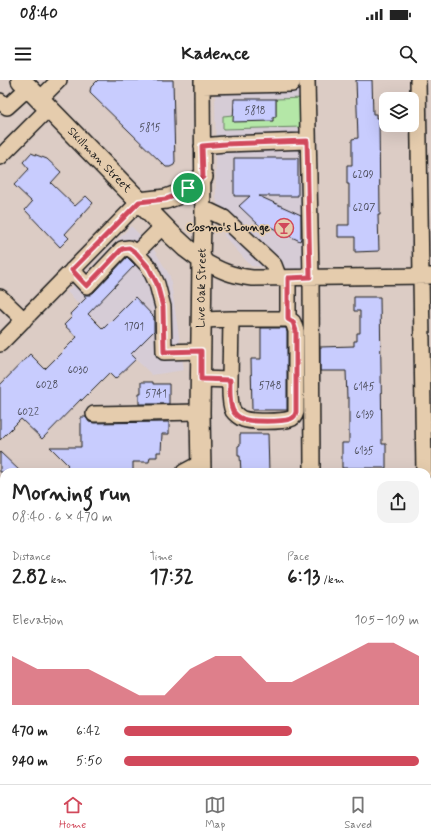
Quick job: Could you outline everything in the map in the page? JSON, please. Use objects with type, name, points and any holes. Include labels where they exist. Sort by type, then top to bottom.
[{"type":"main road","name":"Skillman Street","points":[[35,94],[163,226],[186,248],[202,260]]},
{"type":"main road","points":[[139,202],[166,199],[177,195],[203,177]]},
{"type":"main road","name":"Live Oak Street","points":[[201,467],[200,412],[202,260]]},
{"type":"street","points":[[0,101],[7,107],[35,94],[59,80]]},
{"type":"street","points":[[202,83],[292,84],[292,80]]},
{"type":"street","points":[[307,80],[312,468]]},
{"type":"street","points":[[418,80],[426,276],[424,468]]},
{"type":"street","name":"Live Oak Street","points":[[202,83],[202,260]]},
{"type":"street","points":[[0,157],[35,94]]},
{"type":"street","points":[[202,146],[307,141]]},
{"type":"street","points":[[0,344],[139,202]]},
{"type":"street","points":[[203,208],[224,218],[274,266],[284,278],[288,319]]},
{"type":"street","points":[[72,270],[87,286],[129,251],[163,226]]},
{"type":"street","points":[[107,235],[149,268],[157,284],[163,307],[164,352],[201,351]]},
{"type":"street","name":"Skillman Street","points":[[202,260],[221,271],[252,278],[426,276]]},
{"type":"street","points":[[0,297],[24,320]]},
{"type":"street","points":[[202,320],[231,319],[288,319],[293,322],[296,331],[296,412],[295,416],[291,419],[283,421],[252,421],[243,419],[233,411],[230,400],[231,319]]},
{"type":"street","points":[[201,379],[230,380]]},
{"type":"street","points":[[94,414],[200,412]]},
{"type":"shaded area","points":[[215,80],[311,80],[311,270],[251,266],[224,236],[216,197]]},
{"type":"shaded area","points":[[131,226],[153,248],[170,276],[184,370],[152,375],[67,292]]},
{"type":"green space","points":[[304,98],[303,127],[223,129],[223,116],[233,115],[273,119],[273,117],[276,117],[276,99]]},
{"type":"building","points":[[98,80],[173,80],[174,165],[166,167],[91,94],[91,87]]},
{"type":"building","points":[[356,80],[372,80],[373,114],[376,114],[376,118],[379,118],[379,251],[355,252],[355,237],[338,237],[338,225],[349,225],[349,184],[347,184],[347,165],[352,165],[352,139],[358,138]]},
{"type":"building","points":[[234,99],[276,99],[276,117],[273,117],[273,121],[233,122]]},
{"type":"building","points":[[31,153],[47,159],[61,172],[51,183],[75,206],[86,196],[93,203],[65,234],[69,238],[60,247],[25,210],[32,202],[14,185],[29,169],[23,162]]},
{"type":"building","points":[[234,158],[298,158],[298,196],[259,196],[301,215],[300,241],[264,224],[261,227],[239,206],[250,196],[234,196]]},
{"type":"building","points":[[127,257],[135,265],[88,314],[103,329],[135,297],[154,317],[154,331],[131,354],[136,359],[115,379],[109,373],[42,439],[21,419],[0,440],[0,385],[30,354],[45,369],[77,337],[64,325],[72,317],[70,314],[86,298],[84,295],[90,295],[94,292]]},
{"type":"building","points":[[354,297],[380,297],[382,444],[386,444],[386,468],[342,468],[342,443],[349,443],[349,398],[347,398],[346,371],[320,371],[320,347],[354,346],[354,341],[357,341],[357,333],[360,333],[360,311],[354,311]]},
{"type":"building","points":[[261,328],[286,328],[287,410],[252,410],[251,359],[261,359]]},
{"type":"building","points":[[141,382],[169,384],[169,404],[139,404]]},
{"type":"building","points":[[81,417],[86,417],[89,422],[94,423],[169,422],[169,434],[162,434],[161,452],[157,452],[157,457],[150,457],[149,462],[133,462],[133,468],[65,468],[68,465],[50,447],[81,447]]},
{"type":"building","points":[[240,434],[268,434],[269,468],[241,468],[240,456],[238,456],[238,446],[240,445]]},
{"type":"building","points":[[0,452],[17,468],[0,468]]},
{"type":"place","name":"Cosmo's Lounge","points":[[284,228]]},
{"type":"route","points":[[307,141],[310,277],[288,278],[288,319],[293,322],[296,331],[296,412],[295,416],[291,419],[283,421],[252,421],[243,419],[233,411],[230,400],[230,380],[201,379],[201,351],[164,352],[163,307],[157,284],[149,268],[136,253],[129,248],[122,249],[87,286],[72,270],[139,202],[166,199],[177,195],[188,188],[203,177],[202,146],[307,141]]}]
